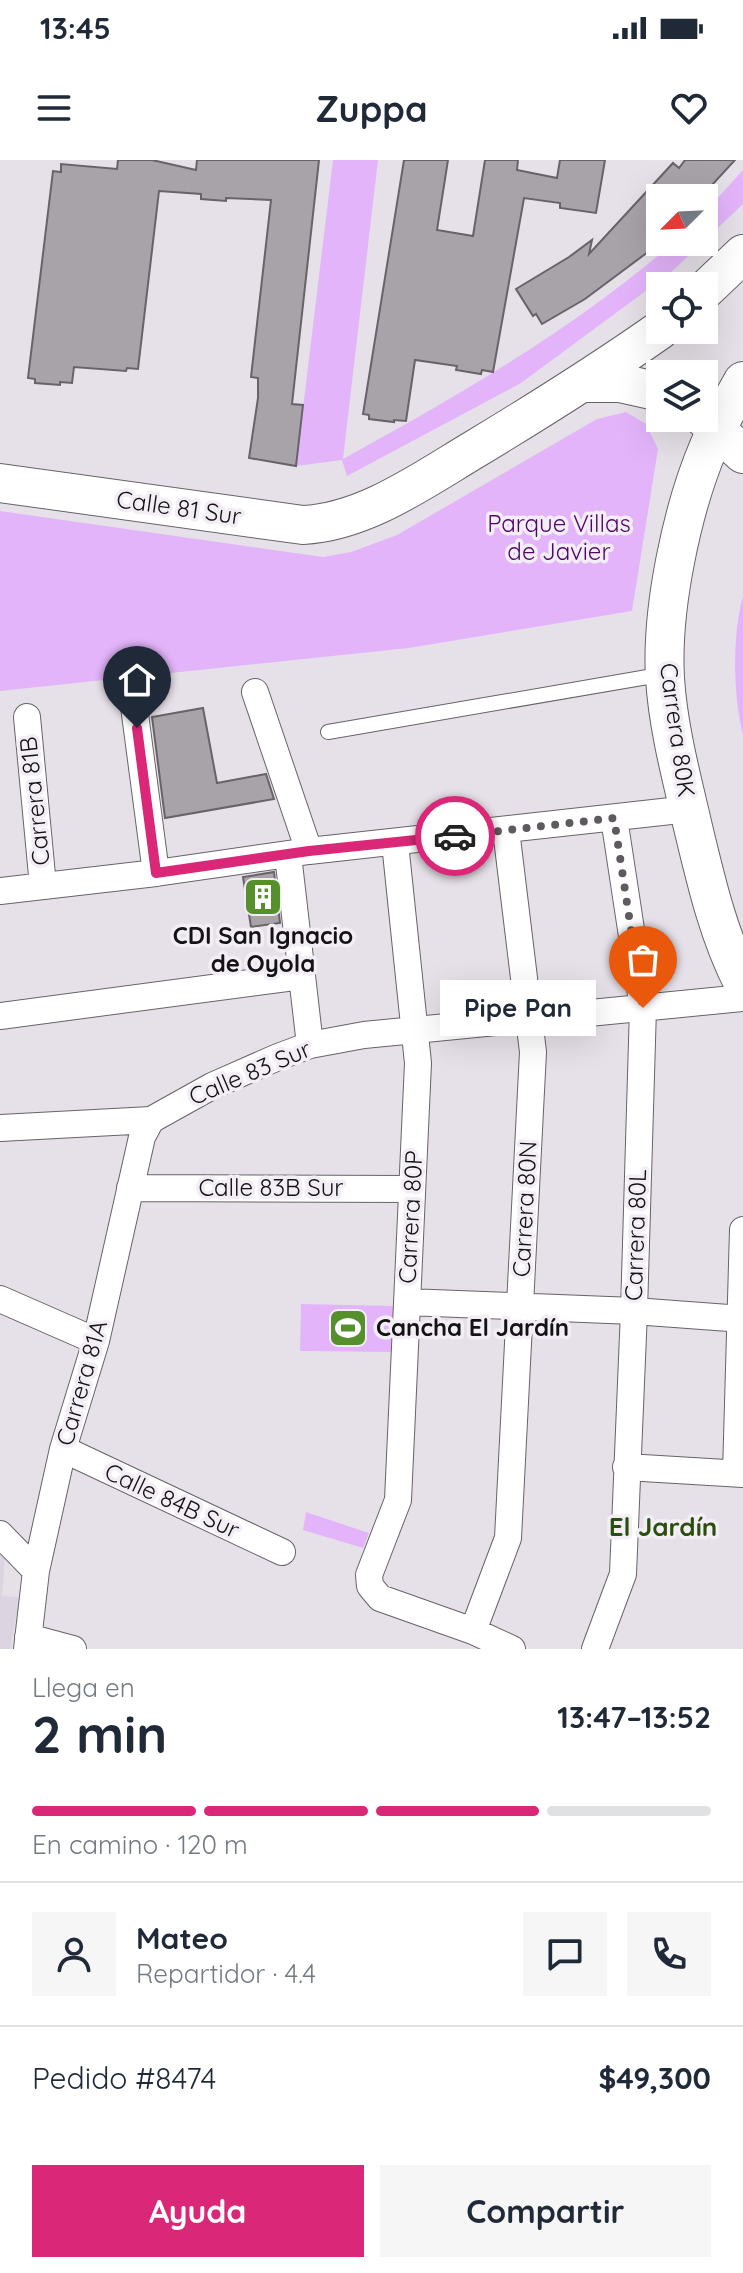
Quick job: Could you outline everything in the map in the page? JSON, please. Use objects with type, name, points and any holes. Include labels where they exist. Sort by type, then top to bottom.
[{"type":"street","points":[[718,278],[743,254]]},
{"type":"street","name":"Calle 81 Sur","points":[[0,483],[303,525],[330,523],[419,482],[585,383],[646,340]]},
{"type":"street","points":[[585,383],[620,383],[646,387]]},
{"type":"street","name":"Carrera 80K","points":[[742,384],[721,433],[700,468],[679,546],[669,612],[665,674],[689,809],[714,913],[743,983]]},
{"type":"street","name":"Calle 81 Sur","points":[[0,457],[337,505],[357,512]]},
{"type":"street","points":[[255,692],[298,853],[302,976],[310,1045]]},
{"type":"street","points":[[133,699],[156,873]]},
{"type":"street","name":"Carrera 81B","points":[[27,717],[43,886]]},
{"type":"street","points":[[0,891],[298,853],[689,809]]},
{"type":"street","name":"Carrera 80L","points":[[595,1649],[623,1574],[643,1008],[614,818]]},
{"type":"street","name":"Carrera 80N","points":[[473,1631],[508,1538],[533,1052],[506,830]]},
{"type":"street","name":"Carrera 80P","points":[[395,843],[418,1063],[398,1500],[369,1575],[370,1586],[380,1598],[473,1631]]},
{"type":"street","points":[[0,1016],[302,976]]},
{"type":"street","name":"Calle 83 Sur","points":[[0,1128],[151,1120],[212,1086],[310,1045],[364,1035],[743,998]]},
{"type":"street","name":"Carrera 81A","points":[[27,1643],[36,1571],[63,1449],[96,1341],[142,1137],[151,1120]]},
{"type":"street","name":"Calle 83B Sur","points":[[130,1188],[412,1189]]},
{"type":"street","points":[[626,1467],[740,1473],[743,1230]]},
{"type":"street","points":[[0,1299],[96,1341]]},
{"type":"street","points":[[407,1302],[634,1311],[742,1319]]},
{"type":"street","name":"Calle 84B Sur","points":[[63,1449],[282,1552]]},
{"type":"street","points":[[0,1534],[36,1571]]},
{"type":"street","points":[[473,1631],[512,1649]]},
{"type":"street","points":[[27,1643],[73,1649]]},
{"type":"lane","points":[[328,732],[665,674]]},
{"type":"shaded area","points":[[0,1554],[5,1559],[2,1596],[20,1597],[10,1649],[0,1649]]},
{"type":"green space","points":[[333,160],[378,160],[343,459],[472,385],[556,332],[657,256],[688,256],[671,272],[646,272],[646,291],[521,383],[347,476],[342,460],[296,466]]},
{"type":"green space","points":[[743,170],[743,204],[718,228],[718,198]]},
{"type":"green space","name":"Parque Villas de Javier","points":[[626,412],[646,424],[646,432],[650,432],[658,449],[632,611],[409,648],[0,691],[0,511],[323,557],[351,552],[397,535],[597,419]]},
{"type":"green space","points":[[743,596],[743,735],[735,666]]},
{"type":"green space","name":"Cancha El Jardín","points":[[301,1304],[395,1306],[395,1352],[300,1351]]},
{"type":"green space","points":[[306,1512],[369,1533],[363,1548],[303,1530]]},
{"type":"building","points":[[118,160],[152,160],[196,170],[197,160],[319,160],[292,404],[303,405],[296,466],[249,458],[258,398],[258,378],[251,377],[271,200],[201,199],[201,194],[159,191],[138,369],[74,367],[72,383],[60,382],[60,385],[35,383],[35,379],[28,378],[53,171],[61,172],[61,164],[117,169]]},
{"type":"building","points":[[404,160],[448,160],[437,230],[473,236],[485,160],[518,160],[517,170],[557,178],[560,160],[605,160],[596,213],[560,208],[560,203],[524,198],[493,372],[482,370],[481,374],[456,370],[457,366],[415,360],[406,421],[394,422],[369,419],[369,415],[363,414]]},
{"type":"building","points":[[685,160],[735,160],[713,184],[654,184],[673,163],[679,168]]},
{"type":"building","points":[[646,192],[646,253],[585,299],[542,324],[536,314],[533,316],[516,289],[592,240],[589,254]]},
{"type":"building","points":[[203,708],[217,783],[266,774],[274,799],[165,818],[152,717]]},
{"type":"building","name":"CDI San Ignacio de Oyola","points":[[274,872],[280,923],[251,927],[243,877]]},
{"type":"way so far","points":[[455,836],[614,818],[643,1008]]},
{"type":"place","name":"CDI San Ignacio de Oyola","points":[[263,897]]},
{"type":"place","name":"Pipe Pan","points":[[643,1008]]},
{"type":"place","name":"Cancha El Jardín","points":[[348,1328]]},
{"type":"district","name":"El Jardín","points":[[663,1527]]},
{"type":"route","points":[[137,728],[156,873],[309,851],[455,836]]}]
